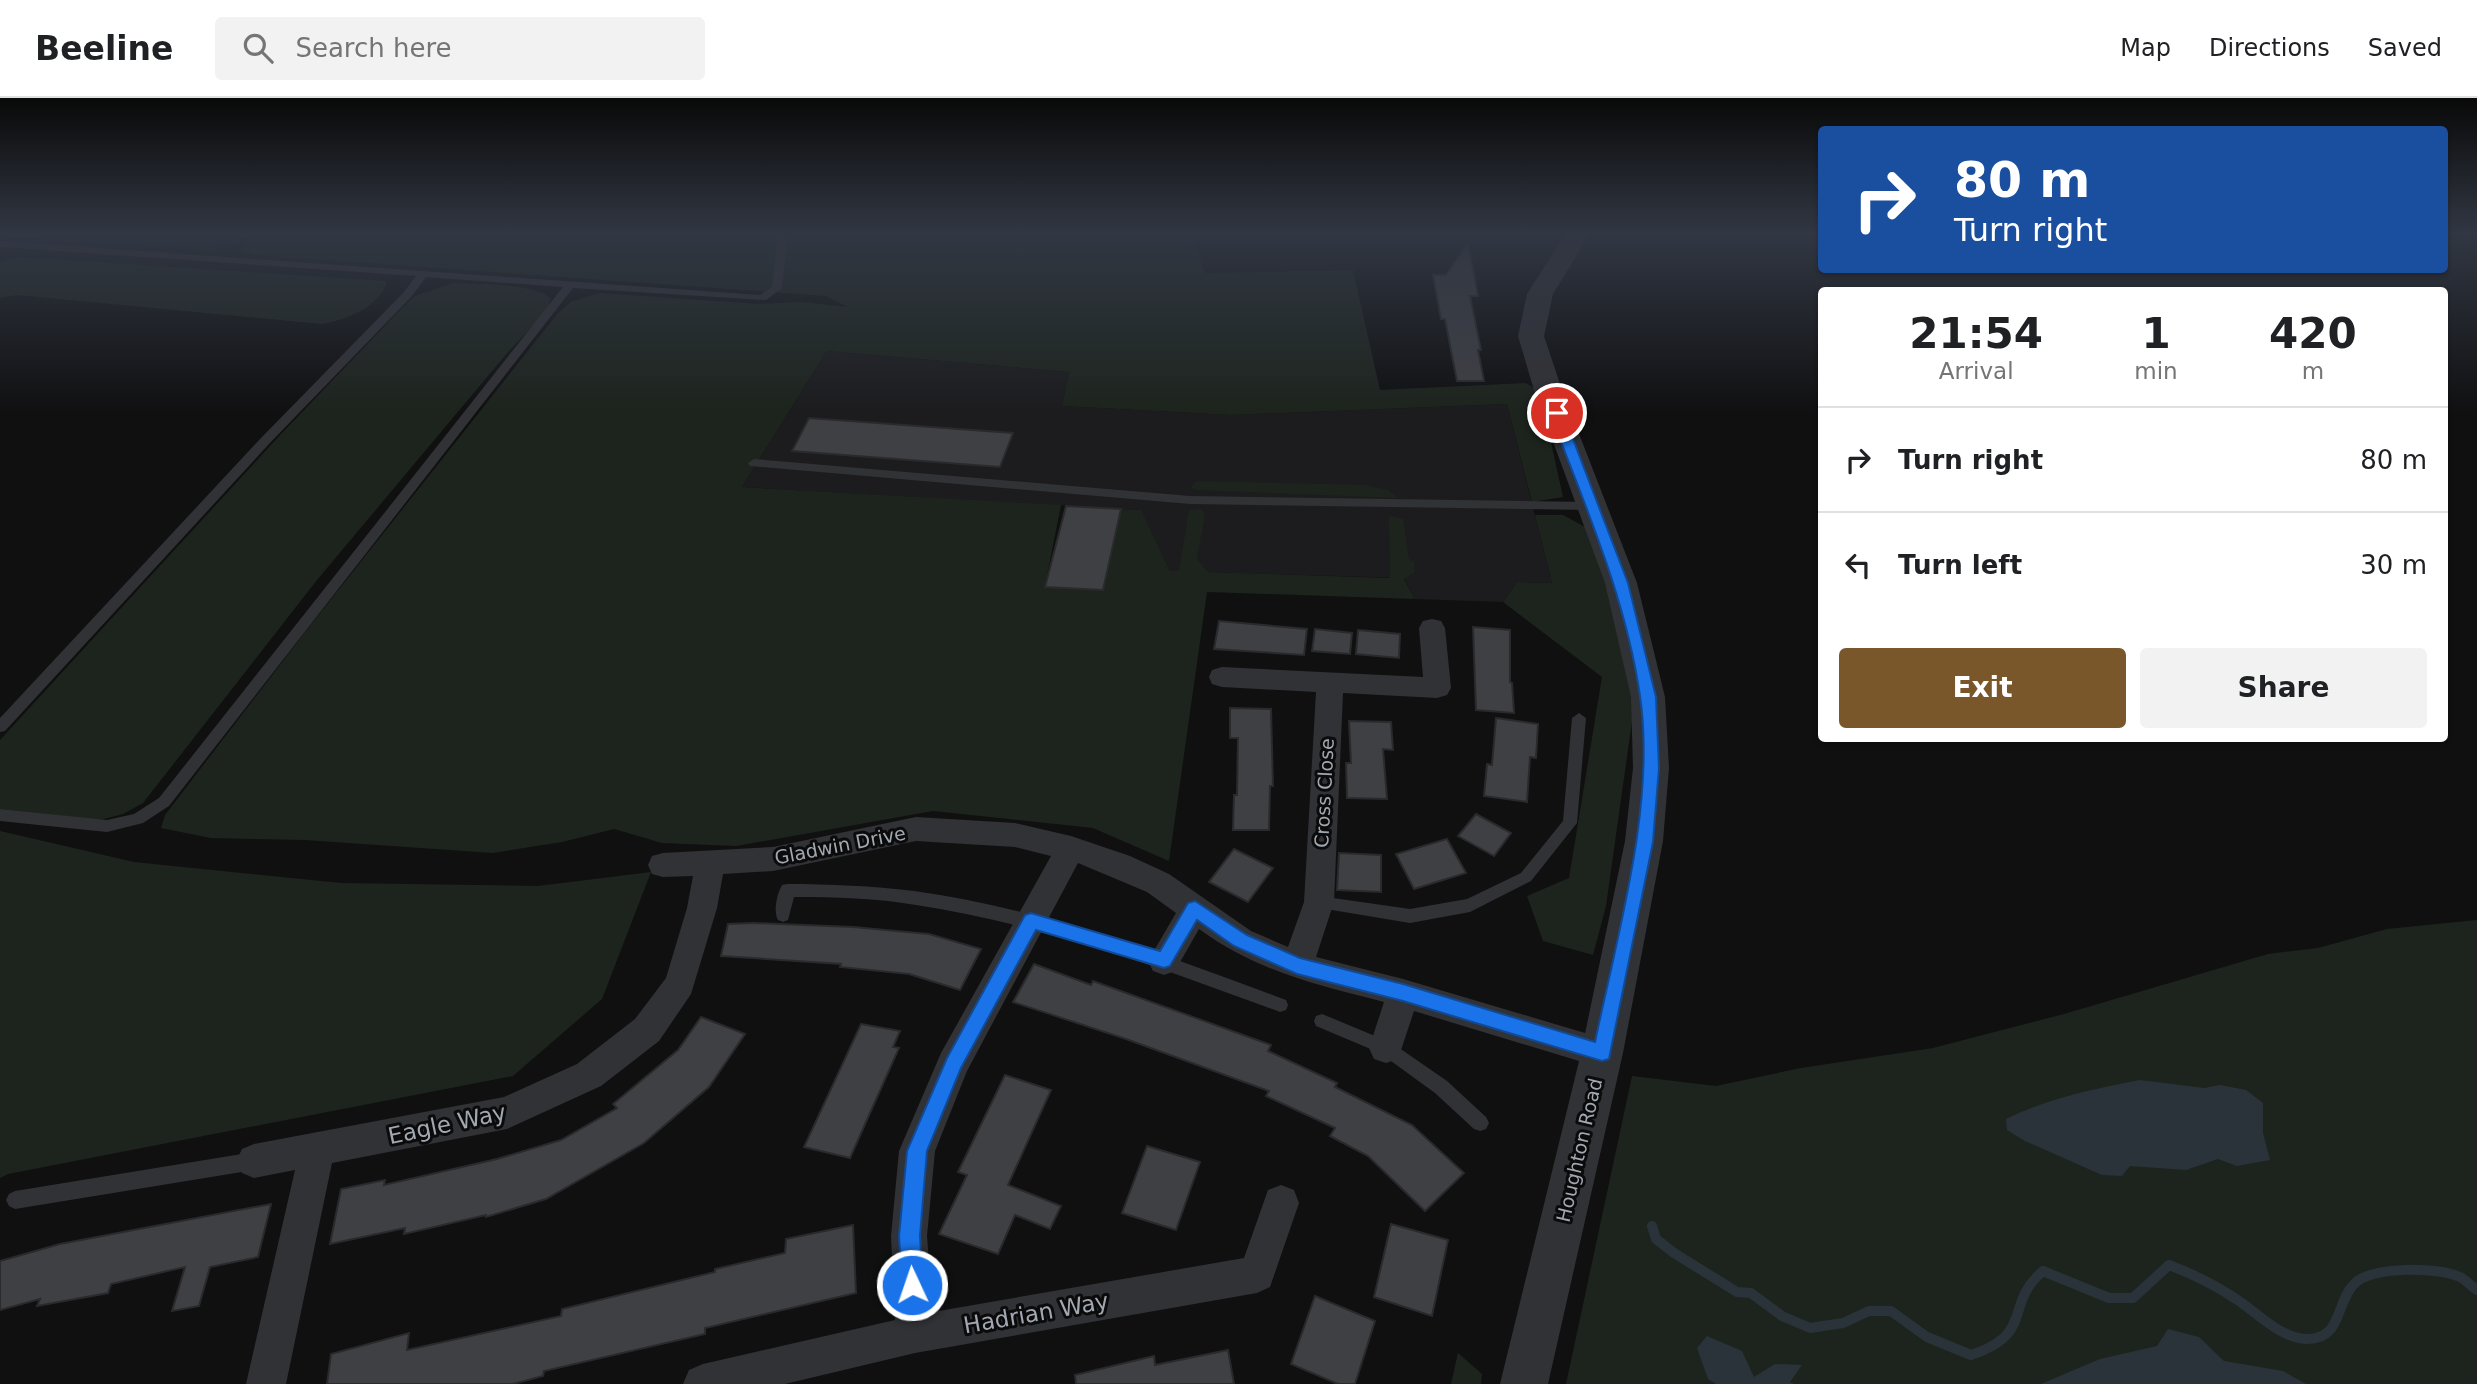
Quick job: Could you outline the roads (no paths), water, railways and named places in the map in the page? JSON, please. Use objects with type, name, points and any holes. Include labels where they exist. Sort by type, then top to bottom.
[{"type":"street","name":"Houghton Road","points":[[1524,1384],[1602,1053],[1644,842],[1651,768],[1648,697],[1621,583],[1531,336],[1541,293]]},
{"type":"street","points":[[1222,677],[1330,685],[1437,688],[1432,628]]},
{"type":"street","name":"Cross Close","points":[[1297,966],[1319,902],[1330,685]]},
{"type":"street","name":"Gladwin Drive","points":[[663,865],[773,859],[916,829],[1015,835],[1071,848],[1158,883],[1240,941],[1297,966],[1403,993],[1602,1053]]},
{"type":"street","points":[[915,1334],[909,1236],[917,1151],[953,1064],[1071,848]]},
{"type":"street","name":"Eagle Way","points":[[254,1161],[507,1113],[589,1075],[647,1030],[680,984],[702,908],[710,863]]},
{"type":"street","points":[[1164,961],[1195,908]]},
{"type":"street","points":[[1386,1048],[1403,993]]},
{"type":"street","points":[[266,1384],[317,1151]]},
{"type":"street","name":"Hadrian Way","points":[[703,1384],[915,1334],[1257,1274],[1281,1203]]},
{"type":"lane","points":[[0,727],[265,441],[409,293]]},
{"type":"lane","points":[[0,815],[107,826],[138,819],[164,802],[564,293]]},
{"type":"lane","points":[[686,293],[762,299],[770,293]]},
{"type":"lane","points":[[754,463],[1190,500],[1591,506]]},
{"type":"lane","points":[[1319,902],[1410,916],[1470,905],[1526,877],[1570,823],[1579,718]]},
{"type":"lane","points":[[783,915],[787,890],[839,889],[896,894],[1031,921],[1164,961],[1280,1005]]},
{"type":"lane","points":[[1322,1021],[1386,1048],[1441,1087],[1480,1124]]},
{"type":"lane","points":[[15,1200],[254,1161]]},
{"type":"waterway","points":[[1652,1226],[1656,1239],[1674,1253],[1737,1292],[1751,1293],[1782,1316],[1810,1328],[1843,1323],[1869,1311],[1891,1311],[1927,1337],[1971,1355],[1991,1346],[2012,1328],[2024,1295],[2043,1271],[2109,1298],[2133,1298],[2169,1265],[2220,1289],[2286,1334],[2306,1339],[2318,1338],[2326,1333],[2332,1327],[2355,1283],[2376,1273],[2437,1271],[2460,1277],[2477,1290]]}]
